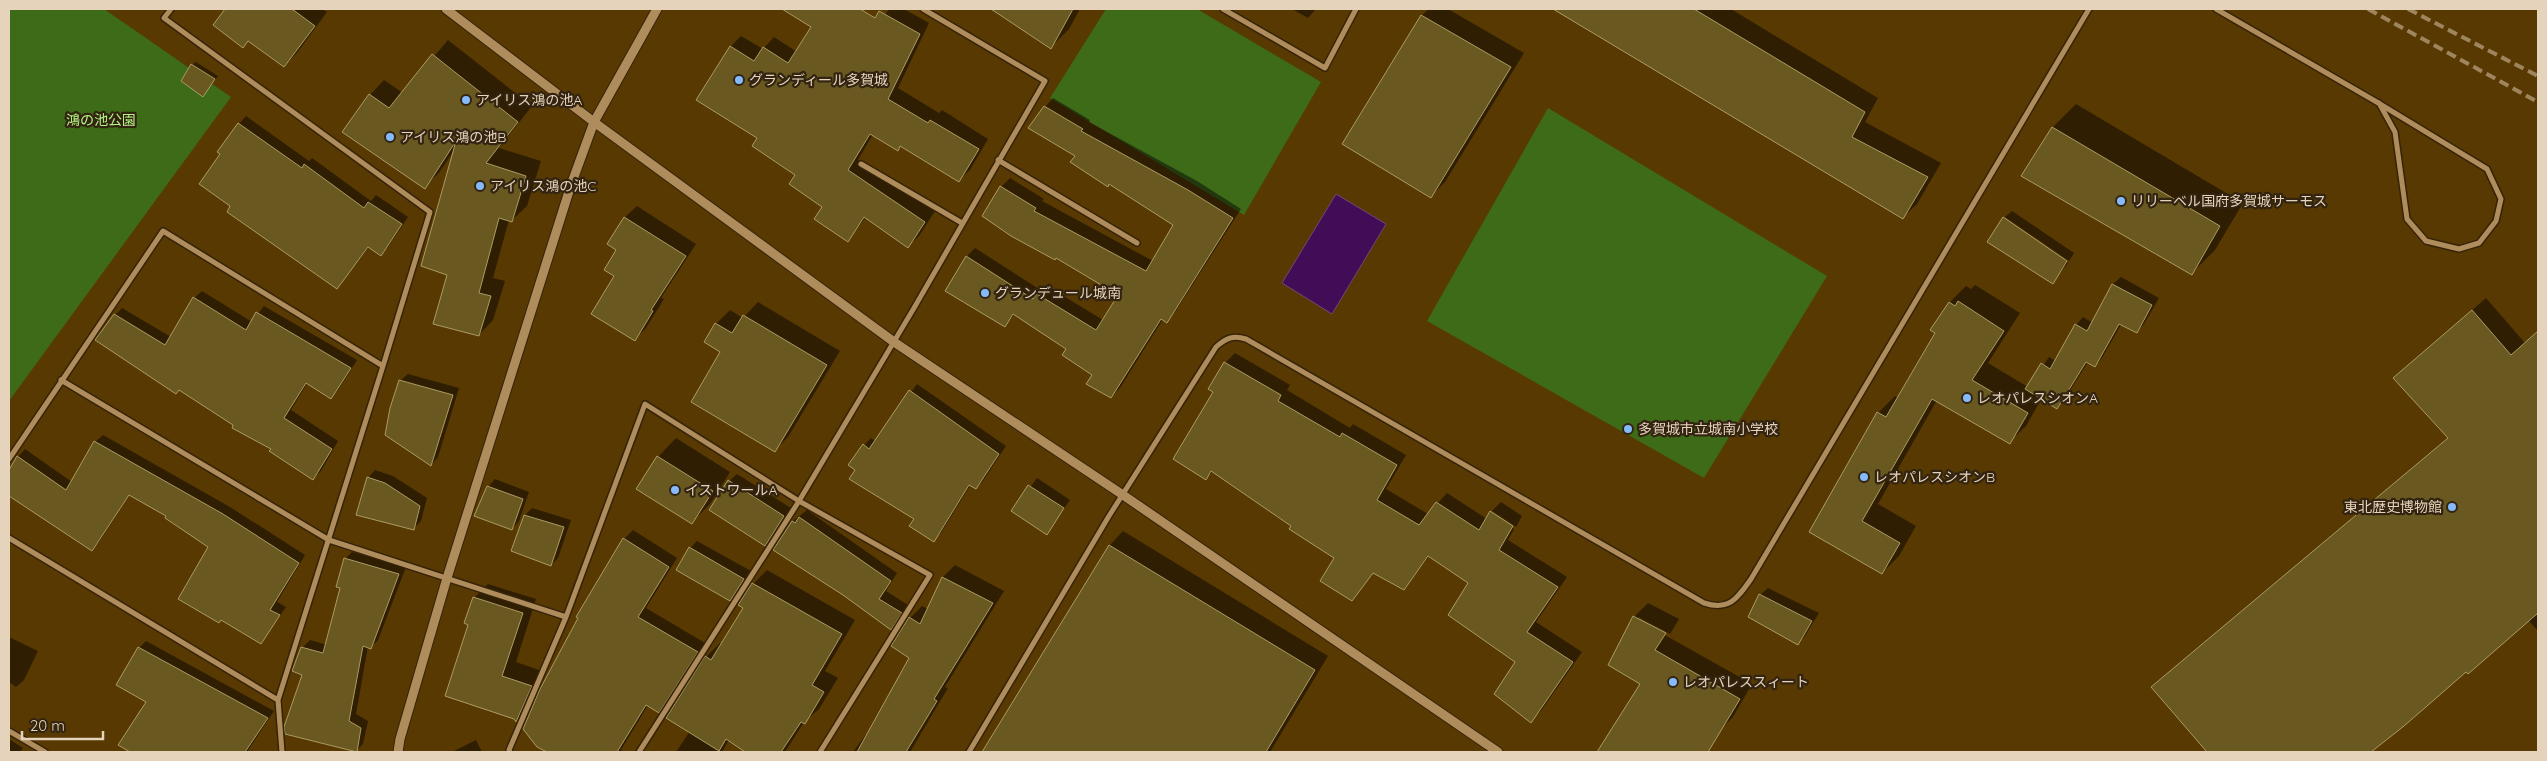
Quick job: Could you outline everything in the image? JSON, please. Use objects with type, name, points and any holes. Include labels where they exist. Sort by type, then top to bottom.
[{"type":"street","points":[[171,9],[164,18],[430,212],[384,366],[278,700],[282,752]]},
{"type":"street","points":[[446,9],[594,122],[894,342],[1123,495],[1498,752]]},
{"type":"street","points":[[398,752],[400,738],[446,578],[568,195],[594,122],[657,9]]},
{"type":"street","points":[[639,752],[799,501],[894,342],[1045,81],[923,9]]},
{"type":"street","points":[[1223,9],[1325,68],[1356,9]]},
{"type":"street","points":[[2216,9],[2379,104],[2487,169],[2501,199],[2496,221],[2478,243],[2459,249],[2426,241],[2407,219],[2395,132],[2379,104]]},
{"type":"street","points":[[969,752],[1123,495],[1216,347],[1225,339],[1236,336],[1246,339],[1704,603],[1716,607],[1729,604],[1741,593],[1751,579],[2086,10]]},
{"type":"street","points":[[998,160],[1137,243]]},
{"type":"street","points":[[861,164],[962,224]]},
{"type":"street","points":[[9,459],[163,231],[384,366]]},
{"type":"street","points":[[61,380],[329,540],[566,617]]},
{"type":"street","points":[[510,752],[508,750],[566,617],[645,404],[799,501],[930,575],[820,752]]},
{"type":"street","points":[[9,538],[278,700]]},
{"type":"street","points":[[9,731],[45,752]]},
{"type":"green space","name":"鴻の池公園","points":[[9,9],[104,9],[231,97],[9,401]]},
{"type":"green space","points":[[1106,9],[1197,9],[1321,82],[1244,215],[1050,98]]},
{"type":"green space","points":[[1548,108],[1827,276],[1704,478],[1427,321]]},
{"type":"shaded area","points":[[1336,194],[1386,224],[1332,314],[1282,283]]},
{"type":"building","points":[[225,9],[292,9],[315,26],[284,67],[248,41],[243,48],[213,25]]},
{"type":"building","points":[[782,9],[860,9],[875,18],[879,11],[920,34],[888,99],[928,123],[930,120],[979,149],[959,182],[900,146],[898,151],[870,134],[848,170],[925,222],[908,248],[864,217],[848,242],[814,219],[822,207],[789,184],[795,175],[752,146],[757,138],[696,100],[730,46],[754,61],[763,47],[788,63],[811,27]]},
{"type":"building","points":[[991,9],[1073,9],[1051,49]]},
{"type":"building","points":[[1553,9],[1694,9],[1865,112],[1852,137],[1928,177],[1903,219]]},
{"type":"building","points":[[1421,15],[1511,67],[1431,198],[1342,144]]},
{"type":"building","points":[[432,54],[518,122],[486,163],[526,176],[512,222],[499,218],[479,293],[491,296],[479,336],[433,324],[447,275],[421,266],[456,141],[425,189],[342,132],[369,94],[389,108]]},
{"type":"building","points":[[191,64],[215,79],[203,97],[181,81]]},
{"type":"building","points":[[1044,106],[1083,129],[1081,131],[1188,190],[1233,218],[1167,323],[1161,319],[1111,398],[1086,384],[1092,375],[1062,355],[1066,349],[1013,314],[1005,327],[945,291],[966,256],[1033,299],[1037,294],[1096,330],[1118,295],[1056,258],[1055,260],[1011,236],[982,216],[1000,186],[1036,208],[1034,211],[1146,271],[1173,225],[1109,184],[1108,187],[1070,162],[1075,156],[1028,128]]},
{"type":"building","points":[[238,123],[302,168],[304,164],[364,208],[368,202],[402,224],[381,256],[368,247],[337,289],[227,212],[230,206],[199,184],[220,154],[217,152]]},
{"type":"building","name":"リリーベル国府多賀城サーモス","points":[[2052,127],[2220,226],[2192,275],[2021,176]]},
{"type":"building","points":[[624,217],[686,256],[651,310],[653,311],[635,341],[591,314],[614,276],[604,270],[616,250],[607,244]]},
{"type":"building","points":[[2003,217],[2067,261],[2053,284],[1987,242]]},
{"type":"building","points":[[2112,284],[2152,305],[2137,333],[2119,324],[2095,367],[2086,362],[2057,409],[2025,389],[2041,363],[2050,369],[2075,324],[2087,331]]},
{"type":"building","points":[[193,297],[246,330],[256,312],[351,368],[331,399],[306,383],[284,418],[332,449],[313,480],[269,451],[271,449],[232,428],[233,425],[179,390],[176,394],[95,340],[114,314],[165,345]]},
{"type":"building","points":[[1958,301],[2004,331],[1972,380],[2028,413],[2010,444],[1932,399],[1862,521],[1900,543],[1882,574],[1809,532],[1877,412],[1886,417],[1935,333],[1930,330],[1949,302],[1955,306]]},
{"type":"building","name":"東北歴史博物館","points":[[2472,310],[2511,355],[2538,331],[2538,613],[2468,674],[2466,672],[2371,752],[2207,752],[2151,687],[2448,438],[2393,378]]},
{"type":"building","points":[[743,315],[827,365],[775,452],[691,402],[720,352],[704,342],[715,323],[732,333]]},
{"type":"building","points":[[1224,362],[1281,395],[1278,401],[1340,437],[1342,433],[1397,465],[1377,500],[1419,525],[1436,502],[1479,530],[1490,511],[1513,526],[1499,550],[1558,587],[1527,632],[1573,662],[1531,723],[1494,694],[1515,662],[1448,615],[1468,583],[1428,556],[1404,590],[1373,573],[1352,601],[1320,581],[1334,558],[1289,529],[1291,526],[1211,471],[1206,480],[1173,459],[1213,392],[1208,389]]},
{"type":"building","points":[[399,380],[453,395],[431,466],[385,435],[390,408]]},
{"type":"building","points":[[909,390],[999,454],[976,489],[969,485],[934,542],[909,526],[914,519],[849,479],[855,470],[848,465],[863,444],[869,449]]},
{"type":"building","points":[[94,441],[223,514],[299,563],[270,610],[280,615],[261,644],[221,620],[219,623],[178,599],[208,547],[165,518],[166,516],[129,495],[92,551],[9,496],[9,470],[17,456],[66,490]]},
{"type":"building","name":"イストワールA","points":[[657,456],[713,491],[692,524],[636,489]]},
{"type":"building","points":[[367,477],[385,483],[420,506],[414,530],[356,515]]},
{"type":"building","points":[[728,480],[784,516],[765,546],[709,510]]},
{"type":"building","points":[[1028,485],[1064,508],[1047,535],[1011,511]]},
{"type":"building","points":[[487,486],[523,499],[512,530],[474,516]]},
{"type":"building","points":[[524,515],[564,527],[551,566],[511,551]]},
{"type":"building","points":[[799,517],[891,581],[879,599],[902,613],[891,630],[843,595],[773,550],[792,521],[795,523]]},
{"type":"building","points":[[623,538],[669,567],[638,617],[698,652],[659,713],[646,705],[617,752],[547,752],[537,747],[523,729],[540,689],[578,618],[576,617]]},
{"type":"building","points":[[1109,545],[1315,670],[1266,752],[982,752]]},
{"type":"building","points":[[689,547],[744,579],[730,601],[676,570]]},
{"type":"building","points":[[344,558],[399,574],[371,649],[363,646],[349,721],[361,728],[357,752],[285,734],[284,727],[302,675],[292,671],[301,647],[323,653],[340,588],[336,587]]},
{"type":"building","points":[[942,577],[993,603],[934,699],[937,701],[906,752],[857,752],[909,658],[891,646],[909,617],[920,624]]},
{"type":"building","points":[[752,583],[842,634],[812,685],[824,692],[805,724],[801,722],[781,752],[745,752],[726,739],[719,751],[666,718],[705,656],[711,660],[743,608],[738,605]]},
{"type":"building","points":[[1759,594],[1812,621],[1798,645],[1748,617]]},
{"type":"building","points":[[473,597],[523,613],[502,676],[532,686],[516,722],[514,719],[445,696],[468,625],[464,623]]},
{"type":"building","points":[[1633,616],[1666,633],[1655,650],[1740,699],[1708,752],[1597,752],[1640,684],[1608,665]]},
{"type":"building","points":[[138,647],[268,718],[245,752],[130,752],[118,745],[146,702],[116,685]]},
{"type":"railway","points":[[2368,9],[2538,102]]},
{"type":"railway","points":[[2408,9],[2538,76]]},
{"type":"place","name":"グランディール多賀城","points":[[739,80]]},
{"type":"place","name":"アイリス鴻の池A","points":[[466,100]]},
{"type":"place","name":"アイリス鴻の池B","points":[[390,137]]},
{"type":"place","name":"アイリス鴻の池C","points":[[480,186]]},
{"type":"place","name":"リリーベル国府多賀城サーモス","points":[[2121,201]]},
{"type":"place","name":"グランデュール城南","points":[[985,293]]},
{"type":"place","name":"レオパレスシオンA","points":[[1967,398]]},
{"type":"place","name":"多賀城市立城南小学校","points":[[1628,429]]},
{"type":"place","name":"レオパレスシオンB","points":[[1864,477]]},
{"type":"place","name":"イストワールA","points":[[675,490]]},
{"type":"place","name":"東北歴史博物館","points":[[2452,507]]},
{"type":"place","name":"レオパレススィート","points":[[1673,682]]}]
